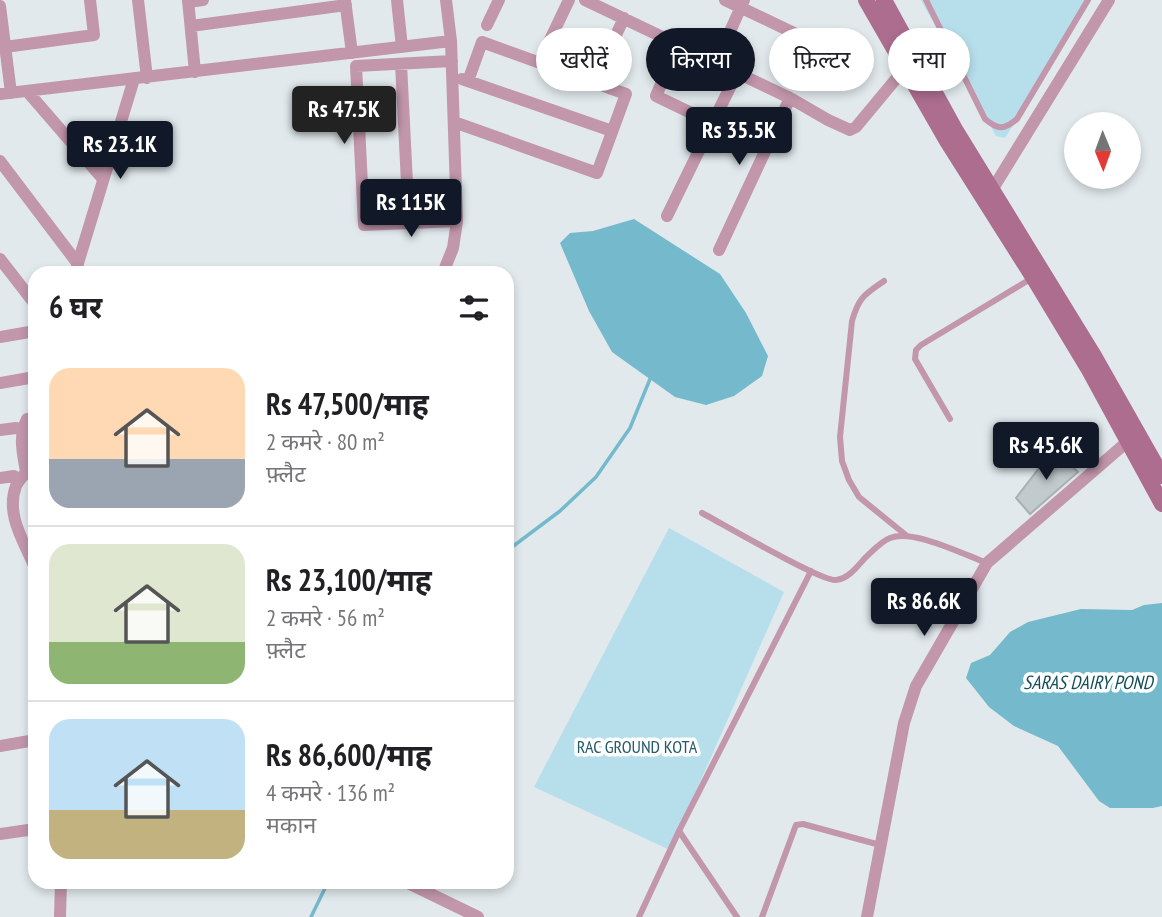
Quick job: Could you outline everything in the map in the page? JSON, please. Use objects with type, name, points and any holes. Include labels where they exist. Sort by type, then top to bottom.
[{"type":"street","points":[[5,47],[94,35],[90,0]]},
{"type":"street","points":[[77,266],[103,179],[140,78],[138,0]]},
{"type":"street","points":[[195,72],[188,1],[203,0]]},
{"type":"street","points":[[397,0],[402,47]]},
{"type":"street","points":[[446,0],[451,41],[457,220],[453,248],[446,266]]},
{"type":"street","points":[[487,24],[499,0]]},
{"type":"street","points":[[556,28],[569,0]]},
{"type":"street","points":[[585,0],[646,29]]},
{"type":"street","points":[[725,0],[743,4],[789,28]]},
{"type":"street","points":[[866,0],[888,38]]},
{"type":"street","points":[[884,0],[957,131],[1094,356],[1162,476]]},
{"type":"street","points":[[992,190],[1109,0]]},
{"type":"street","points":[[191,26],[345,3],[352,53]]},
{"type":"street","points":[[732,28],[743,4]]},
{"type":"street","points":[[0,6],[5,47],[5,93],[451,41]]},
{"type":"street","points":[[619,28],[624,18]]},
{"type":"street","points":[[454,122],[597,173],[626,94],[482,42],[468,81]]},
{"type":"street","points":[[401,64],[408,223]]},
{"type":"street","points":[[457,220],[364,225],[356,66],[401,64],[452,68],[468,81],[612,131]]},
{"type":"street","points":[[755,81],[850,130],[888,88]]},
{"type":"street","points":[[27,91],[103,179]]},
{"type":"street","points":[[658,91],[656,96],[712,123]]},
{"type":"street","points":[[667,216],[728,91]]},
{"type":"street","points":[[919,91],[1088,368],[1162,504]]},
{"type":"street","points":[[719,250],[790,98]]},
{"type":"street","points":[[0,161],[75,266]]},
{"type":"street","points":[[0,259],[28,295]]},
{"type":"street","points":[[0,337],[28,332]]},
{"type":"street","points":[[0,383],[28,378]]},
{"type":"street","points":[[28,419],[21,438],[26,472],[16,486],[13,512],[28,553]]},
{"type":"street","points":[[0,430],[16,428]]},
{"type":"street","points":[[867,917],[904,723],[916,685],[987,563],[1127,442]]},
{"type":"street","points":[[0,746],[28,741]]},
{"type":"street","points":[[0,834],[28,830]]},
{"type":"street","points":[[60,917],[61,889]]},
{"type":"street","points":[[420,889],[478,917]]},
{"type":"lane","points":[[926,0],[985,119],[998,128],[1008,126],[1017,119],[1088,0]]},
{"type":"lane","points":[[950,419],[915,359],[916,350],[1033,277]]},
{"type":"lane","points":[[884,281],[861,297],[854,314],[840,437],[842,461],[859,497],[907,536]]},
{"type":"lane","points":[[702,513],[831,580],[844,578],[875,548],[898,536],[918,537],[987,563]]},
{"type":"lane","points":[[639,917],[679,831],[811,571]]},
{"type":"lane","points":[[762,917],[796,825],[803,824],[880,845]]},
{"type":"lane","points":[[679,831],[737,917]]},
{"type":"green space","points":[[921,0],[1091,0],[1005,138],[996,136],[970,89],[970,28],[936,28]]},
{"type":"green space","name":"RAC GROUND KOTA","points":[[669,528],[784,592],[670,850],[534,787]]},
{"type":"water","points":[[634,219],[720,274],[746,313],[768,356],[762,376],[734,396],[706,405],[675,397],[612,352],[589,311],[560,243],[570,233],[593,231]]},
{"type":"water","name":"SARAS DAIRY POND","points":[[1162,603],[1162,806],[1110,808],[1099,801],[1058,746],[1014,726],[989,707],[966,678],[971,663],[990,655],[1010,632],[1028,622],[1081,609],[1132,610],[1144,605]]},
{"type":"building","points":[[1054,449],[1078,472],[1030,514],[1016,498]]},
{"type":"waterway","points":[[514,546],[560,511],[596,477],[630,428],[650,379]]},
{"type":"waterway","points":[[311,917],[325,889]]}]
